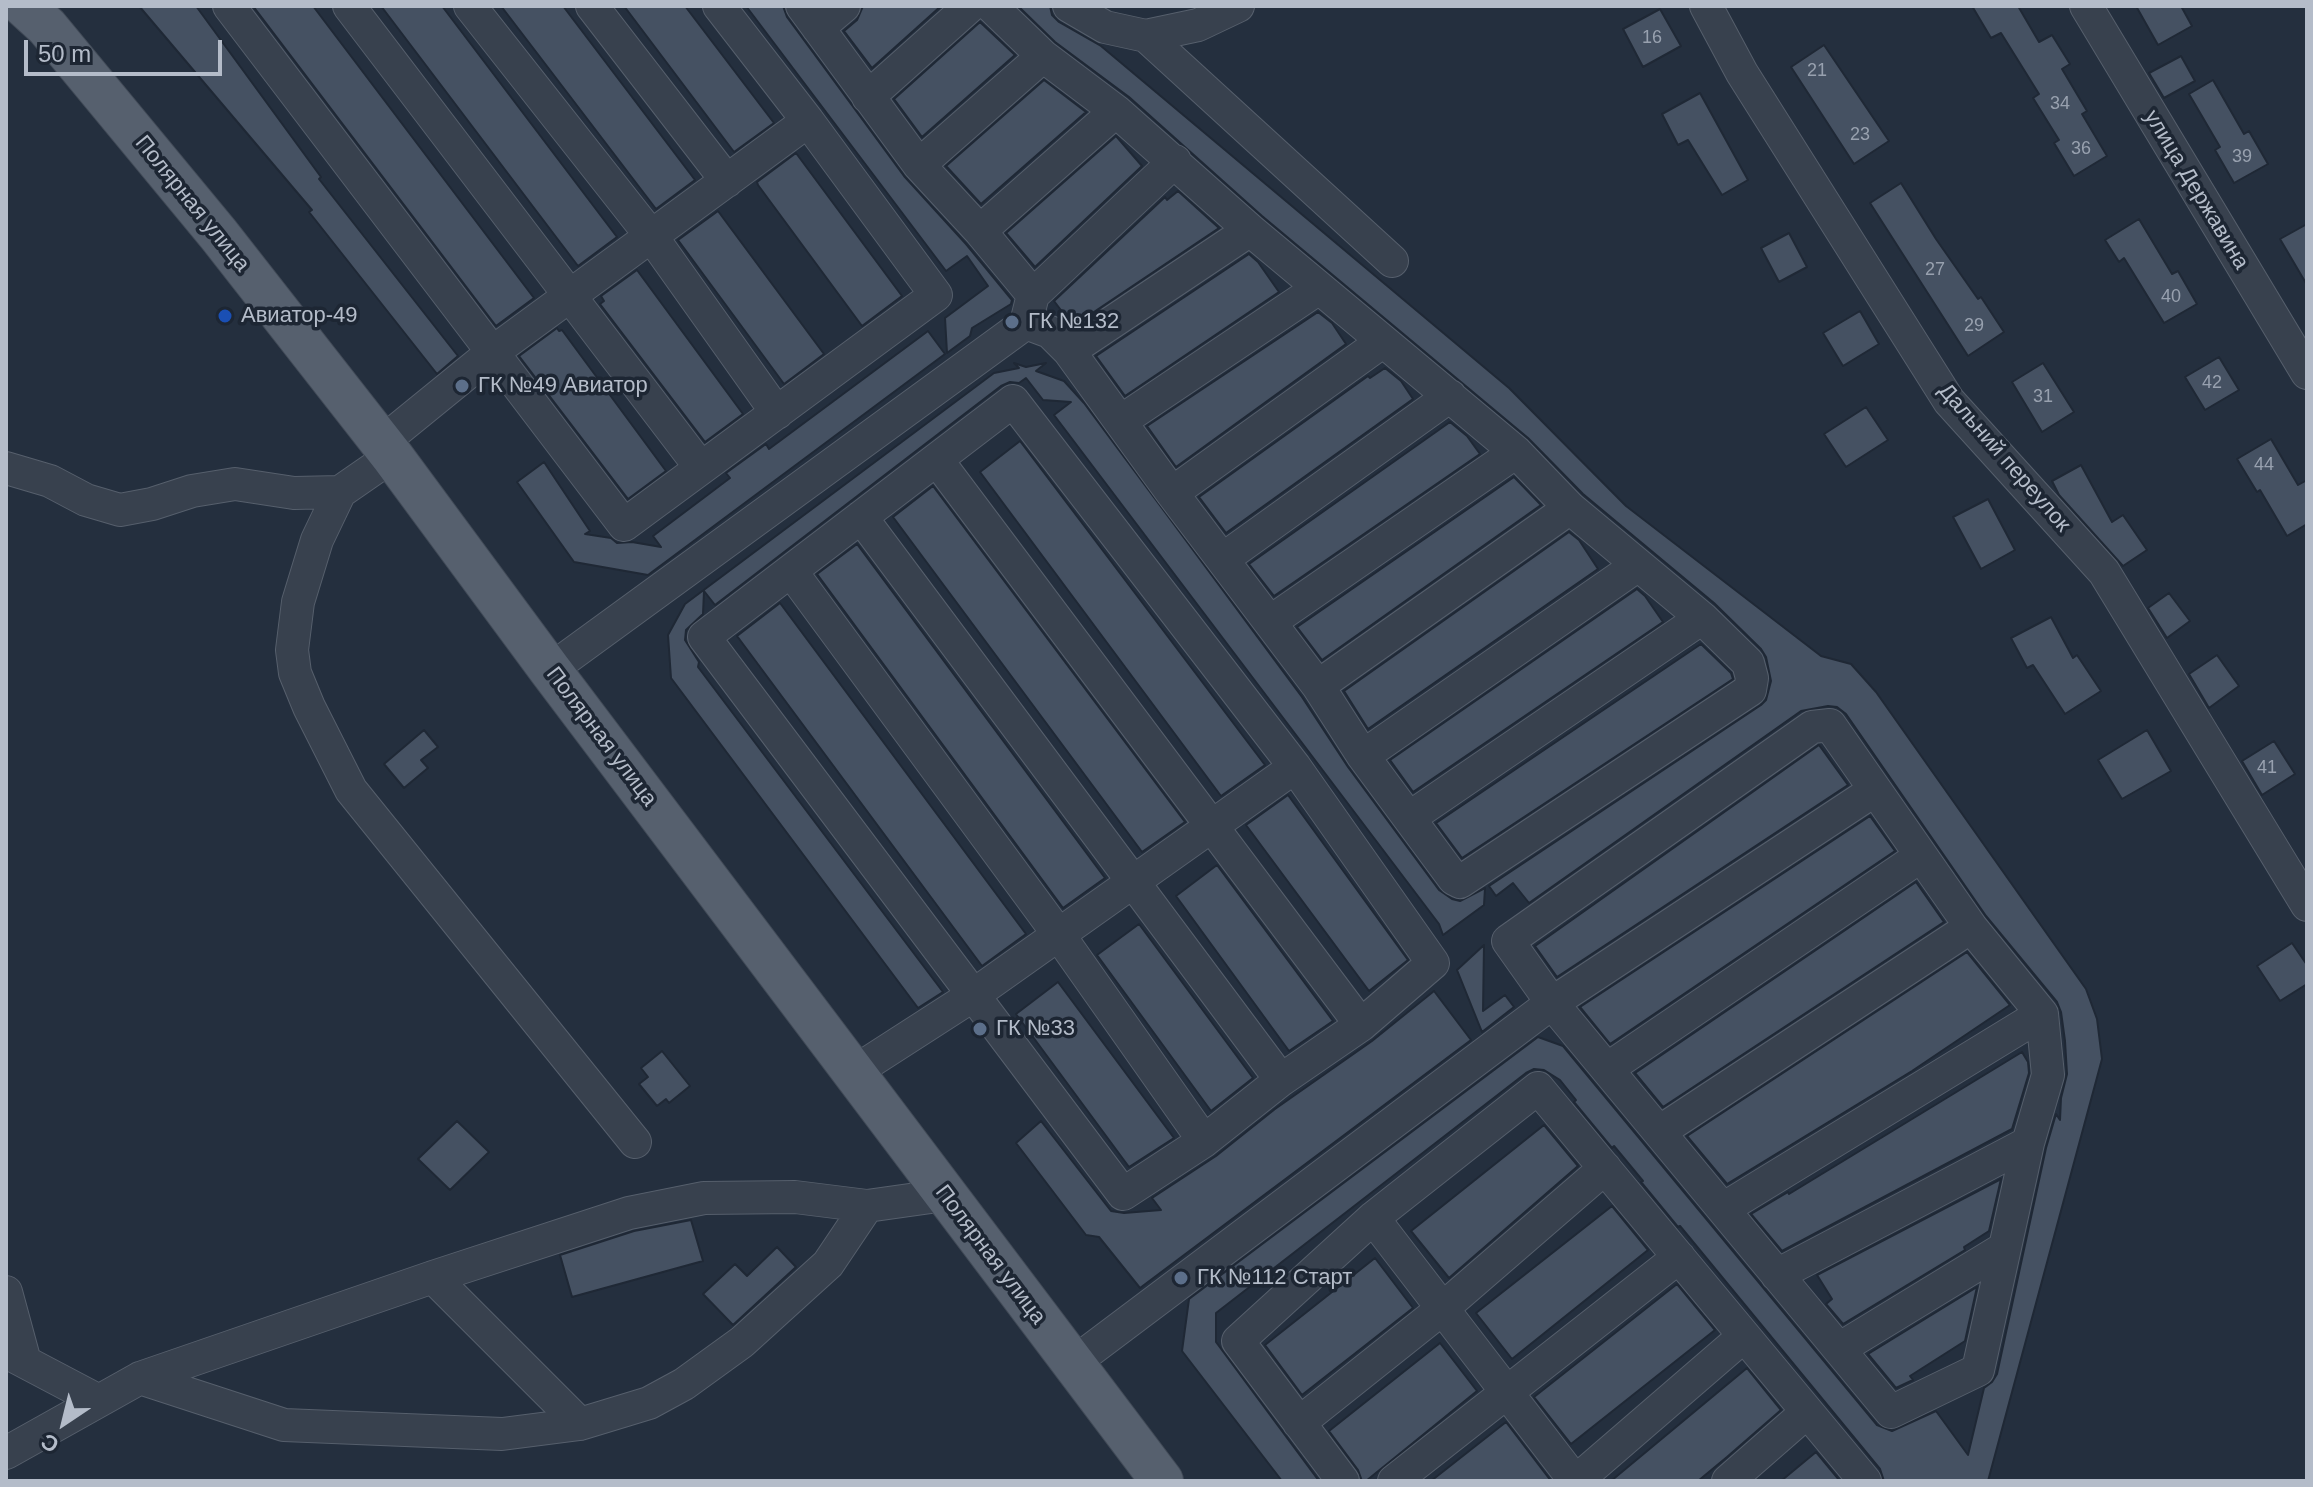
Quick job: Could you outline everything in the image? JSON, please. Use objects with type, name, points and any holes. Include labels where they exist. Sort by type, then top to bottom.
[{"type":"main road","name":"Полярная улица","points":[[24,6],[47,27],[219,235],[386,450],[1162,1481]]},
{"type":"street","points":[[229,6],[624,525],[936,295],[719,6]]},
{"type":"street","points":[[349,6],[701,468]]},
{"type":"street","points":[[470,6],[652,237],[777,413]]},
{"type":"street","points":[[592,6],[727,181]]},
{"type":"street","points":[[844,6],[810,17],[919,165],[980,231],[1029,309],[1069,351],[1318,686],[1363,756],[1454,879],[1460,882],[1750,690],[1752,678],[1748,663],[1702,618],[1570,508],[1516,452],[1250,230],[1116,111],[1043,56],[991,6]]},
{"type":"street","points":[[868,97],[970,6]]},
{"type":"street","points":[[1069,6],[1105,27],[1146,36],[1198,25],[1238,6]]},
{"type":"street","name":"Дальний переулок","points":[[1706,6],[1742,73],[1949,401],[2104,572],[2307,905]]},
{"type":"street","name":"улица Державина","points":[[2086,6],[2307,373]]},
{"type":"street","points":[[1146,36],[1392,261]]},
{"type":"street","points":[[919,165],[1043,56]]},
{"type":"street","points":[[980,231],[1116,111]]},
{"type":"street","points":[[635,1142],[351,790],[295,673],[292,650],[298,602],[317,540],[340,492],[493,352],[808,121]]},
{"type":"street","points":[[550,670],[1029,309],[1175,161]]},
{"type":"street","points":[[1069,351],[1250,230]]},
{"type":"street","points":[[1121,421],[1319,288]]},
{"type":"street","points":[[1172,493],[1382,342]]},
{"type":"street","points":[[1223,559],[1450,396]]},
{"type":"street","points":[[1013,401],[1295,767],[1433,963],[1361,1025],[1281,1080],[1204,1141],[1123,1194],[704,637],[861,517],[1013,401]]},
{"type":"street","points":[[1270,622],[1516,452]]},
{"type":"street","points":[[937,460],[1361,1025]]},
{"type":"street","points":[[6,468],[50,481],[86,500],[120,510],[192,491],[235,484],[294,493],[340,492]]},
{"type":"street","points":[[1318,686],[1570,508]]},
{"type":"street","points":[[861,517],[1281,1080]]},
{"type":"street","points":[[1363,756],[1638,565]]},
{"type":"street","points":[[791,571],[1059,935],[1204,1141]]},
{"type":"street","points":[[1409,818],[1702,618]]},
{"type":"street","points":[[1830,725],[1875,790],[1971,927],[2042,1014],[2048,1075],[2028,1143],[1978,1370],[1891,1412],[1552,1003],[1508,941],[1812,727],[1830,725]]},
{"type":"street","points":[[854,1072],[972,996],[1295,767]]},
{"type":"street","points":[[1072,1364],[1552,1003],[1875,790]]},
{"type":"street","points":[[1607,1069],[1921,856]]},
{"type":"street","points":[[1659,1132],[1971,927]]},
{"type":"street","points":[[1723,1209],[2042,1014]]},
{"type":"street","points":[[1343,1481],[1238,1341],[1373,1218],[1538,1088],[1865,1481]]},
{"type":"street","points":[[1777,1275],[2028,1143]]},
{"type":"street","points":[[1299,1423],[1442,1309],[1605,1168]]},
{"type":"street","points":[[6,1453],[140,1378],[629,1213],[704,1198],[795,1197],[867,1206],[945,1195]]},
{"type":"street","points":[[140,1378],[284,1425],[502,1434],[580,1424],[649,1403],[684,1384],[742,1342],[828,1264],[867,1206]]},
{"type":"street","points":[[1373,1218],[1575,1481],[1744,1336]]},
{"type":"street","points":[[1839,1349],[2003,1249]]},
{"type":"street","points":[[1394,1481],[1679,1257]]},
{"type":"street","points":[[433,1277],[580,1424]]},
{"type":"street","points":[[6,1292],[16,1357],[99,1401]]},
{"type":"street","points":[[1728,1481],[1807,1412]]},
{"type":"building","points":[[139,6],[196,6],[321,177],[319,179],[458,356],[437,374],[309,212],[312,210]]},
{"type":"building","points":[[253,6],[313,6],[534,298],[496,326]]},
{"type":"building","points":[[381,6],[442,6],[617,237],[578,266]]},
{"type":"building","points":[[501,6],[563,6],[695,180],[656,209]]},
{"type":"building","points":[[624,6],[685,6],[774,123],[734,152]]},
{"type":"building","points":[[746,6],[783,6],[787,17],[904,176],[1012,300],[1011,304],[972,328],[970,336],[947,353],[945,318],[988,286],[967,256],[946,271]]},
{"type":"building","points":[[863,6],[941,6],[872,68],[844,31],[857,20]]},
{"type":"building","points":[[1018,6],[1050,6],[1052,15],[1059,22],[1101,46],[1509,388],[1626,506],[1821,656],[1851,664],[1876,692],[2086,989],[2097,1019],[2102,1059],[1988,1481],[1884,1481],[1880,1469],[1614,1146],[1612,1148],[1574,1102],[1576,1100],[1560,1080],[1544,1070],[1534,1069],[1526,1073],[1216,1313],[1216,1342],[1319,1481],[1282,1481],[1182,1351],[1189,1299],[1538,1037],[1563,1046],[1877,1425],[1892,1431],[1936,1411],[1968,1455],[1984,1388],[1997,1374],[2056,1114],[2060,1120],[2067,1074],[2065,1041],[2057,1002],[1986,916],[1846,714],[1837,707],[1801,711],[1529,903],[1513,883],[1496,896],[1489,886],[1761,705],[1766,700],[1771,681],[1766,657],[1714,603],[1583,494],[1528,438],[1262,216],[1129,97],[1055,42]]},
{"type":"building","points":[[1972,6],[2018,6],[2039,42],[2052,35],[2070,64],[2062,69],[2087,111],[2082,114],[2107,156],[2074,176],[2054,143],[2059,140],[2033,98],[2039,94],[2001,33],[1991,38]]},
{"type":"building","points":[[2136,6],[2181,6],[2192,26],[2158,45]]},
{"type":"building","points":[[1660,9],[1681,46],[1643,67],[1623,29]]},
{"type":"building","points":[[980,22],[1015,55],[922,137],[894,99]]},
{"type":"building","points":[[1824,45],[1889,141],[1854,164],[1791,67]]},
{"type":"building","points":[[2181,56],[2195,81],[2164,98],[2149,73]]},
{"type":"building","points":[[1044,80],[1086,112],[981,204],[946,166]]},
{"type":"building","points":[[2213,80],[2244,134],[2249,131],[2268,164],[2234,183],[2215,150],[2220,147],[2189,94]]},
{"type":"building","points":[[1700,93],[1748,180],[1722,195],[1688,140],[1678,145],[1662,114]]},
{"type":"building","points":[[1116,136],[1142,166],[1035,267],[1006,233]]},
{"type":"building","points":[[796,153],[902,296],[862,326],[758,185],[757,182]]},
{"type":"building","points":[[1901,183],[1936,239],[2004,332],[1968,356],[1870,203]]},
{"type":"building","points":[[1178,191],[1219,228],[1073,326],[1054,301],[1165,197],[1167,200]]},
{"type":"building","points":[[718,211],[824,354],[784,384],[678,240]]},
{"type":"building","points":[[2139,219],[2172,274],[2178,271],[2197,304],[2164,323],[2124,258],[2119,262],[2105,240]]},
{"type":"building","points":[[2307,224],[2307,285],[2280,239]]},
{"type":"building","points":[[1789,233],[1807,267],[1779,282],[1761,248]]},
{"type":"building","points":[[1249,254],[1279,292],[1125,396],[1096,356]]},
{"type":"building","points":[[637,270],[743,414],[705,442],[600,304],[604,301],[601,296]]},
{"type":"building","points":[[1860,311],[1879,344],[1843,366],[1823,333]]},
{"type":"building","points":[[1318,312],[1332,323],[1346,344],[1176,467],[1147,426]]},
{"type":"building","points":[[557,328],[562,330],[666,471],[628,499],[519,356]]},
{"type":"building","points":[[928,331],[945,354],[648,575],[574,562],[517,482],[544,462],[590,531],[585,534],[611,538],[617,543],[661,547],[653,536],[730,478],[726,473],[766,444],[769,449]]},
{"type":"building","points":[[2219,357],[2239,390],[2205,410],[2185,377]]},
{"type":"building","points":[[1014,363],[1026,367],[1046,363],[1036,371],[1064,381],[1084,403],[1302,697],[1348,767],[1439,890],[1460,901],[1485,888],[1484,905],[1443,935],[1439,924],[1054,415],[1071,402],[1043,400],[1026,378],[1019,383],[1010,382],[1001,386],[715,605],[704,591],[703,614],[686,630],[685,640],[699,662],[698,667],[943,992],[918,1008],[671,678],[668,635],[685,604],[994,373],[1019,368]]},
{"type":"building","points":[[2043,363],[2074,412],[2042,432],[2012,382]]},
{"type":"building","points":[[1385,368],[1401,381],[1413,399],[1226,533],[1199,497],[1368,376],[1370,378]]},
{"type":"building","points":[[1866,407],[1888,440],[1846,467],[1824,434]]},
{"type":"building","points":[[1450,422],[1467,436],[1480,454],[1274,596],[1249,564]]},
{"type":"building","points":[[2271,439],[2298,485],[2307,480],[2307,524],[2287,536],[2260,490],[2257,492],[2237,459]]},
{"type":"building","points":[[1020,441],[1265,765],[1221,796],[980,472]]},
{"type":"building","points":[[2081,465],[2112,522],[2123,515],[2147,550],[2123,566],[2059,495],[2052,481]]},
{"type":"building","points":[[1514,477],[1541,505],[1322,660],[1297,627]]},
{"type":"building","points":[[933,486],[1185,822],[1142,852],[893,517]]},
{"type":"building","points":[[1988,499],[2015,550],[1981,569],[1953,517]]},
{"type":"building","points":[[1569,532],[1579,540],[1598,569],[1368,729],[1344,691]]},
{"type":"building","points":[[857,544],[1105,878],[1063,908],[817,574]]},
{"type":"building","points":[[1637,589],[1663,622],[1413,792],[1390,760]]},
{"type":"building","points":[[2169,593],[2190,621],[2167,638],[2148,608]]},
{"type":"building","points":[[780,603],[1026,934],[982,966],[737,636]]},
{"type":"building","points":[[2051,617],[2073,658],[2077,655],[2101,691],[2065,714],[2033,665],[2027,668],[2011,638]]},
{"type":"building","points":[[1701,644],[1731,673],[1733,679],[1462,858],[1436,823]]},
{"type":"building","points":[[2217,655],[2239,686],[2209,708],[2189,674]]},
{"type":"building","points":[[424,730],[438,747],[421,760],[428,768],[404,788],[384,764]]},
{"type":"building","points":[[2147,730],[2171,771],[2122,799],[2098,760]]},
{"type":"building","points":[[2274,741],[2295,774],[2262,795],[2242,761]]},
{"type":"building","points":[[1819,745],[1848,785],[1557,977],[1535,946]]},
{"type":"building","points":[[1288,795],[1408,960],[1369,991],[1246,825]]},
{"type":"building","points":[[1870,816],[1895,851],[1610,1044],[1580,1007]]},
{"type":"building","points":[[1217,865],[1333,1021],[1289,1051],[1176,896]]},
{"type":"building","points":[[1916,882],[1944,922],[1663,1107],[1635,1073]]},
{"type":"building","points":[[1139,924],[1253,1078],[1211,1111],[1097,955]]},
{"type":"building","points":[[2292,943],[2307,965],[2307,984],[2280,1001],[2257,966]]},
{"type":"building","points":[[1484,945],[1483,1011],[1505,995],[1514,1007],[1482,1032],[1457,970]]},
{"type":"building","points":[[1967,952],[2010,1005],[1912,1071],[1727,1184],[1687,1136]]},
{"type":"building","points":[[1058,982],[1174,1138],[1129,1167],[1016,1014]]},
{"type":"building","points":[[1434,991],[1471,1040],[1140,1288],[1099,1237],[1086,1235],[1016,1143],[1041,1121],[1111,1211],[1161,1210],[1152,1198],[1216,1156],[1275,1109],[1372,1041]]},
{"type":"building","points":[[662,1051],[690,1086],[669,1103],[666,1099],[657,1106],[639,1084],[648,1077],[641,1068]]},
{"type":"building","points":[[2022,1052],[2028,1062],[2029,1073],[2012,1129],[1782,1251],[1751,1214],[1789,1194]]},
{"type":"building","points":[[457,1121],[489,1152],[450,1190],[418,1159]]},
{"type":"building","points":[[1544,1125],[1578,1166],[1449,1278],[1411,1231]]},
{"type":"building","points":[[2001,1179],[1989,1231],[1964,1247],[1965,1250],[1843,1324],[1826,1304],[1832,1299],[1817,1275]]},
{"type":"building","points":[[1612,1206],[1648,1250],[1512,1359],[1476,1313]]},
{"type":"building","points":[[691,1220],[703,1261],[572,1297],[560,1255],[634,1231]]},
{"type":"building","points":[[777,1247],[796,1267],[733,1325],[703,1294],[735,1264],[747,1276]]},
{"type":"building","points":[[1375,1258],[1413,1308],[1302,1395],[1265,1345]]},
{"type":"building","points":[[1677,1284],[1715,1330],[1571,1444],[1534,1397]]},
{"type":"building","points":[[1977,1287],[1965,1341],[1910,1376],[1913,1380],[1896,1388],[1868,1354]]},
{"type":"building","points":[[1440,1343],[1477,1391],[1366,1481],[1362,1481],[1358,1470],[1329,1431]]},
{"type":"building","points":[[1747,1368],[1781,1410],[1727,1457],[1698,1481],[1611,1481]]},
{"type":"building","points":[[1506,1422],[1551,1481],[1431,1481]]},
{"type":"building","points":[[1816,1452],[1840,1481],[1781,1481]]},
{"type":"place","name":"Авиатор-49","points":[[225,316]]},
{"type":"place","name":"ГК №132","points":[[1012,322]]},
{"type":"place","name":"ГК №49 Авиатор","points":[[462,386]]},
{"type":"place","name":"ГК №33","points":[[980,1029]]},
{"type":"place","name":"ГК №112 Старт","points":[[1181,1278]]}]
